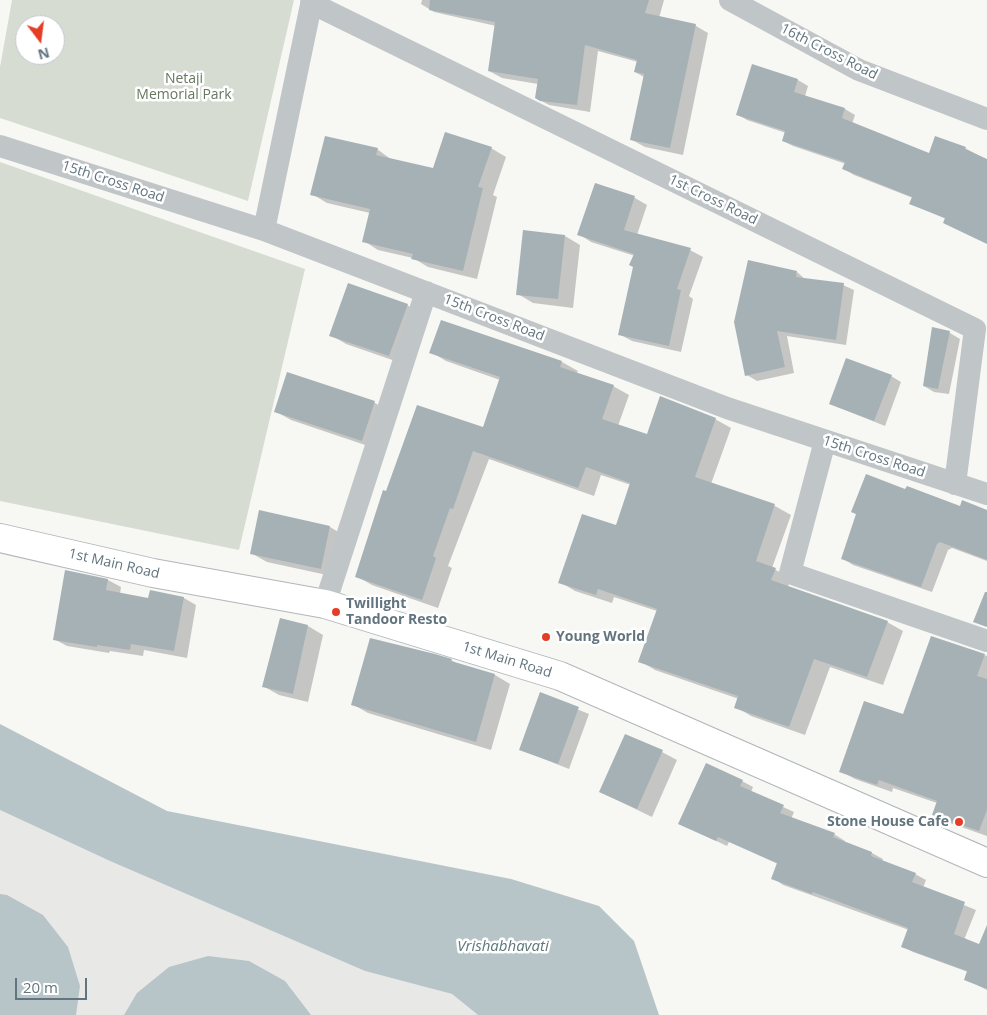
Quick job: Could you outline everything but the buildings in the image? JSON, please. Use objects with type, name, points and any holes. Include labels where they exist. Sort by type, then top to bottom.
[{"type":"street","name":"16th Cross Road","points":[[730,0],[859,70],[987,119]]},
{"type":"street","points":[[264,230],[312,2]]},
{"type":"street","name":"1st Cross Road","points":[[312,2],[975,329],[955,484]]},
{"type":"street","name":"15th Cross Road","points":[[0,146],[264,230],[727,408],[987,494]]},
{"type":"street","points":[[325,604],[426,292]]},
{"type":"street","points":[[825,440],[790,573],[987,640]]},
{"type":"street","name":"1st Main Road","points":[[0,538],[153,573],[325,604],[560,676],[987,863]]},
{"type":"shaded area","points":[[0,810],[110,861],[365,971],[452,994],[478,1015],[0,1015]]},
{"type":"green space","name":"Netaji Memorial Park","points":[[12,0],[294,0],[248,201],[0,118],[0,67]]},
{"type":"green space","points":[[0,162],[305,269],[239,550],[0,501]]},
{"type":"water","name":"Vrishabhavati","points":[[0,724],[167,811],[511,879],[599,906],[634,941],[659,1015],[478,1015],[452,994],[365,971],[110,861],[0,810]]},
{"type":"water","points":[[0,894],[7,895],[43,915],[68,947],[80,986],[76,1015],[0,1015]]},
{"type":"water","points":[[208,956],[249,961],[285,981],[311,1015],[124,1015],[137,993],[169,967]]},
{"type":"place","name":"Twillight Tandoor Resto","points":[[336,612]]},
{"type":"place","name":"Young World","points":[[546,637]]},
{"type":"place","name":"Stone House Cafe","points":[[959,822]]}]
